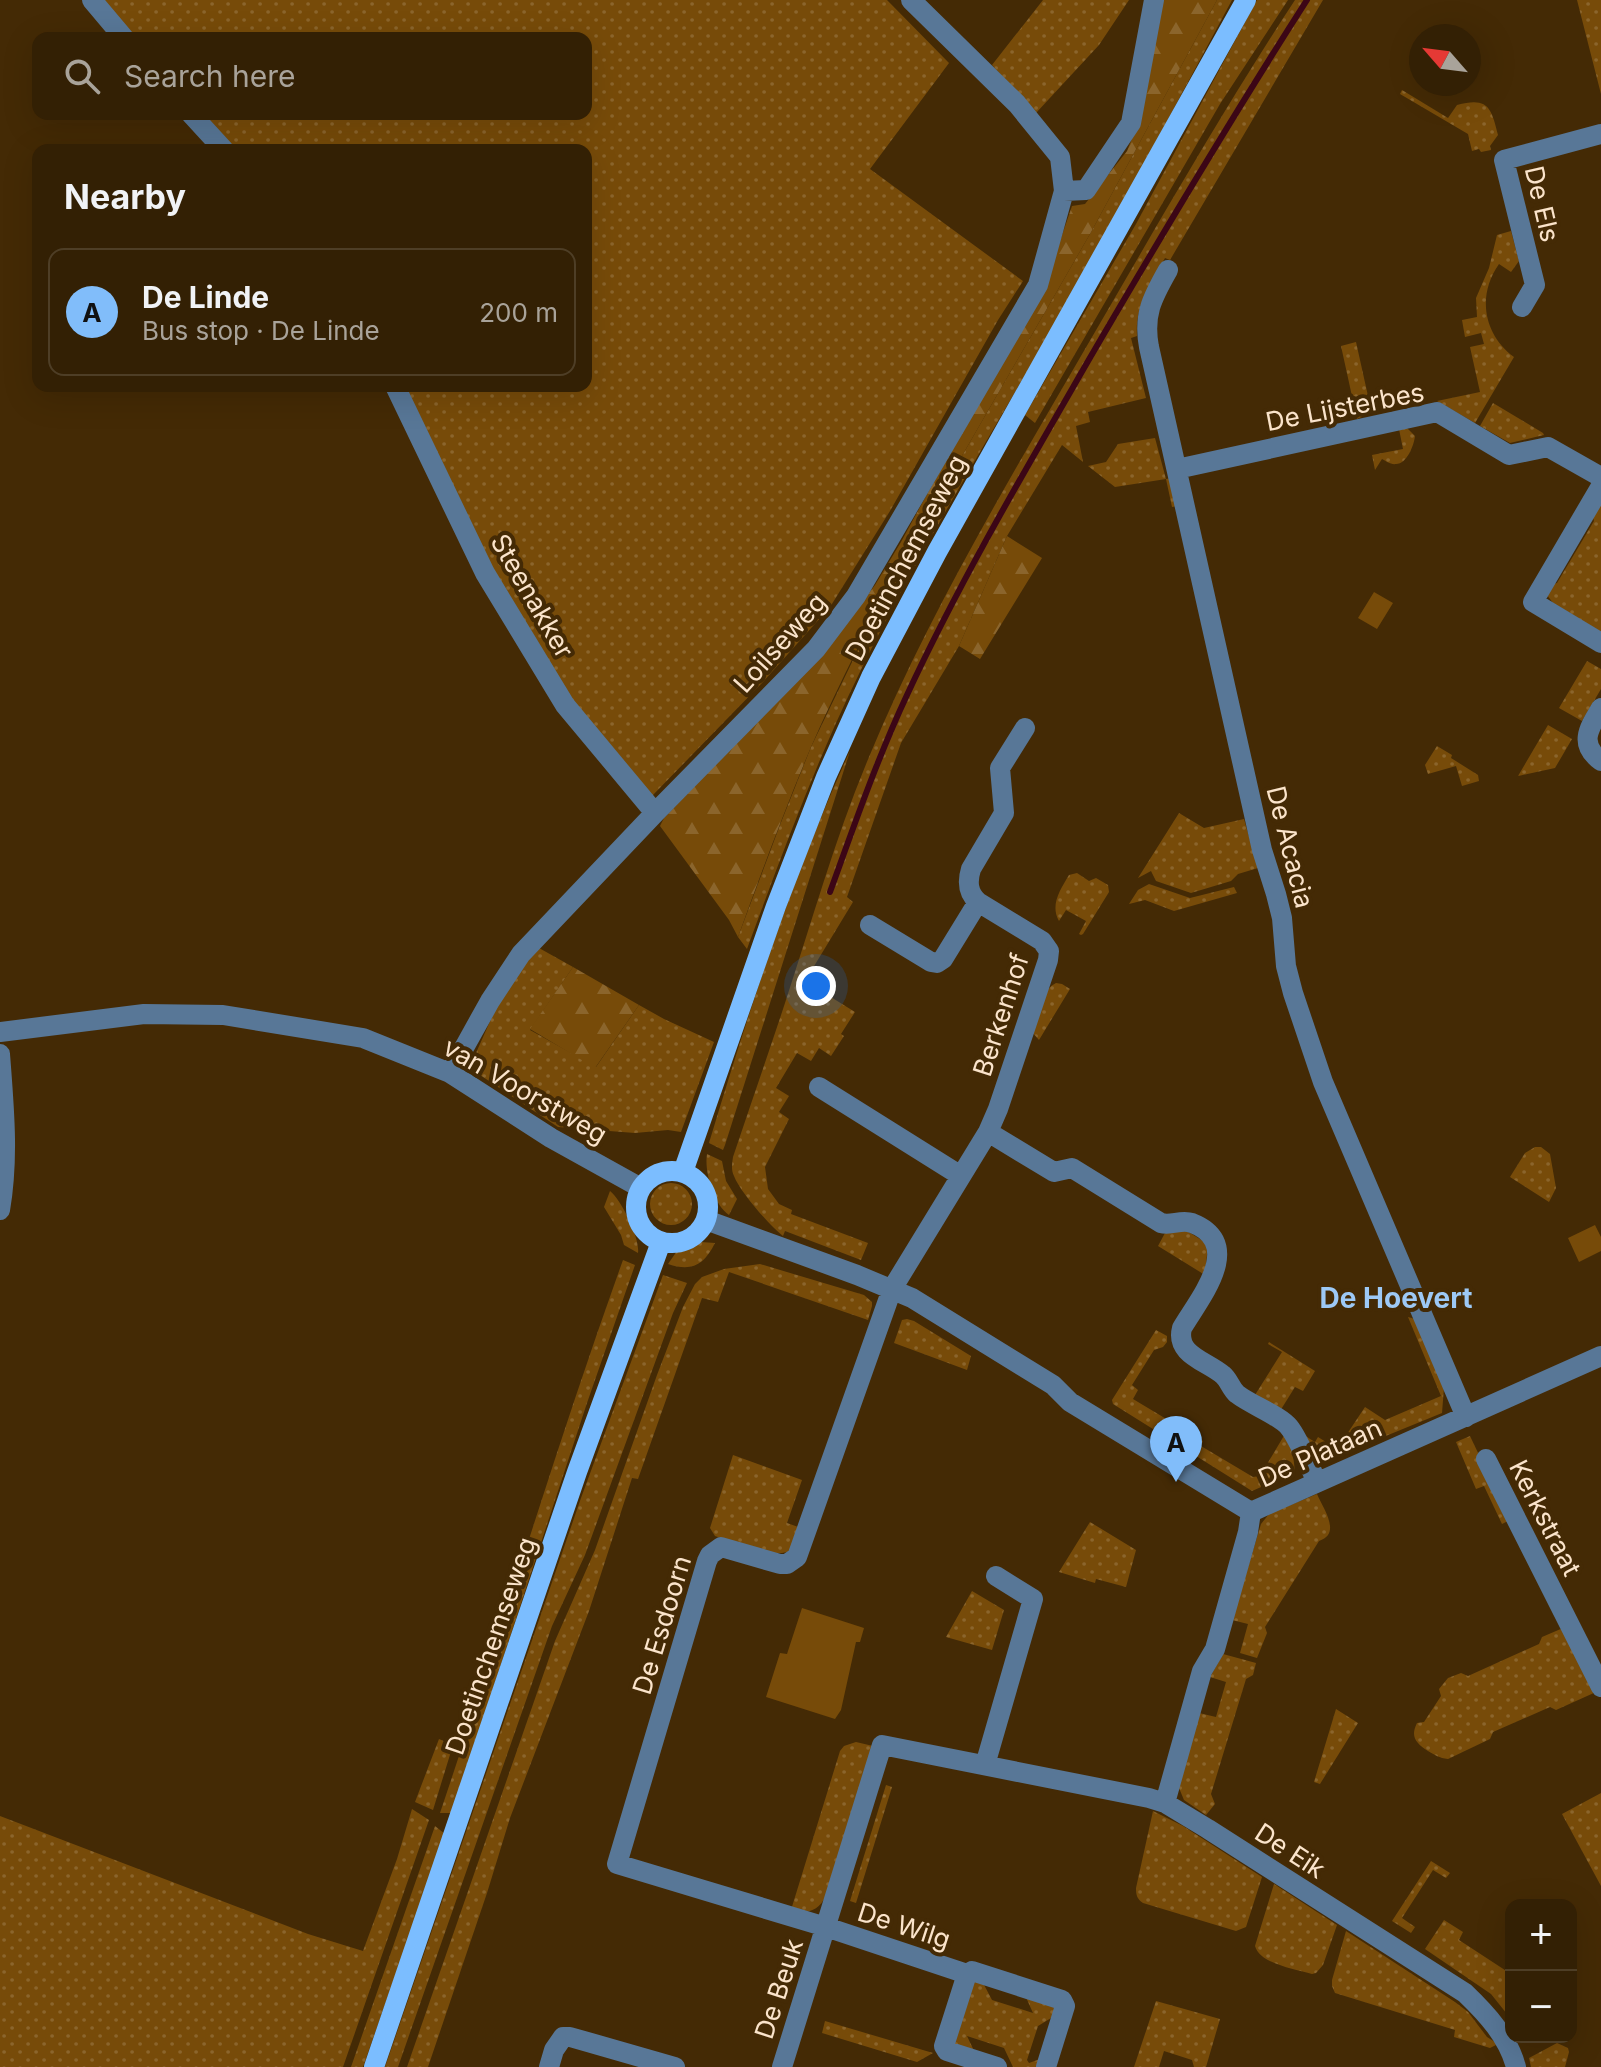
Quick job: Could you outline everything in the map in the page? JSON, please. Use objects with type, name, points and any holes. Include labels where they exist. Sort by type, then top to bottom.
[{"type":"main road","name":"Doetinchemseweg","points":[[683,1172],[776,906],[826,777],[871,677],[945,538],[1246,0]]},
{"type":"main road","points":[[667,1171],[683,1172],[696,1180],[705,1191],[709,1206],[706,1220],[696,1235],[679,1243],[661,1242],[647,1234],[638,1220],[636,1203],[641,1188],[653,1176],[667,1171]]},
{"type":"main road","name":"Doetinchemseweg","points":[[374,2067],[577,1472],[661,1242]]},
{"type":"street","points":[[92,0],[119,32]]},
{"type":"street","name":"Loilseweg","points":[[450,1073],[490,1001],[521,954],[816,649],[856,596],[1038,285],[1064,191],[1060,157],[1017,104],[911,0]]},
{"type":"street","points":[[1064,191],[1086,190],[1131,123],[1154,0]]},
{"type":"street","points":[[196,120],[218,144]]},
{"type":"street","name":"De Els","points":[[1522,307],[1535,285],[1504,160],[1601,134]]},
{"type":"street","name":"De Acacia","points":[[1168,270],[1150,306],[1146,329],[1149,347],[1262,850],[1282,918],[1286,966],[1305,1032],[1342,1131],[1466,1417]]},
{"type":"street","name":"Steenakker","points":[[398,392],[485,573],[565,705],[655,813]]},
{"type":"street","name":"De Lijsterbes","points":[[1177,469],[1437,412],[1509,455],[1548,447],[1601,477]]},
{"type":"street","points":[[1601,486],[1533,602],[1601,643]]},
{"type":"street","points":[[1601,708],[1591,726],[1588,745],[1592,754],[1601,761]]},
{"type":"street","points":[[870,925],[931,962],[937,963],[943,959],[978,902],[972,897],[968,878],[1004,813],[1000,768],[1025,728]]},
{"type":"street","name":"Berkenhof","points":[[892,1289],[988,1132],[1048,960],[1049,951],[1042,941],[978,902]]},
{"type":"street","name":"van Voorstweg","points":[[0,1032],[144,1014],[223,1015],[363,1038],[450,1073],[551,1138],[641,1188]]},
{"type":"street","points":[[0,1054],[6,1176],[0,1210]]},
{"type":"street","points":[[819,1087],[961,1176]]},
{"type":"street","points":[[988,1132],[1054,1172],[1072,1168],[1161,1223],[1187,1222],[1208,1233],[1216,1244],[1217,1260],[1210,1282],[1182,1328],[1182,1346],[1221,1373],[1237,1394],[1288,1426],[1317,1482]]},
{"type":"street","points":[[706,1220],[892,1289],[925,1306],[1053,1385],[1070,1402],[1251,1512]]},
{"type":"street","name":"De Esdoorn","points":[[826,1927],[617,1864],[707,1561],[721,1547],[780,1564],[787,1564],[797,1557],[892,1289]]},
{"type":"street","name":"De Plataan","points":[[1165,1803],[1202,1671],[1215,1649],[1251,1512],[1601,1356]]},
{"type":"street","name":"Kerkstraat","points":[[1486,1459],[1601,1687]]},
{"type":"street","points":[[985,1765],[1033,1599],[996,1576]]},
{"type":"street","name":"De Eik","points":[[826,1927],[882,1745],[1149,1798],[1165,1803],[1208,1829],[1465,1993],[1499,2031],[1513,2054],[1516,2067]]},
{"type":"street","name":"De Wilg","points":[[826,1927],[967,1974]]},
{"type":"street","name":"De Beuk","points":[[782,2067],[826,1927]]},
{"type":"street","name":"De Wilg","points":[[997,2067],[947,2051],[944,2046],[967,1974],[972,1971],[1062,2000],[1065,2006],[1046,2067]]},
{"type":"street","points":[[549,2067],[558,2043],[563,2037],[570,2037],[675,2067]]},
{"type":"green space","points":[[104,0],[887,0],[949,63],[870,169],[1023,281],[890,511],[830,607],[761,684],[652,796],[583,714],[525,627],[408,392],[592,392],[592,144],[228,144],[206,120],[592,120],[592,32],[130,32]]},
{"type":"green space","points":[[1043,0],[1129,0],[1099,45],[1036,113],[992,65]]},
{"type":"green space","points":[[1159,0],[1217,0],[1090,234],[903,558],[811,747],[738,937],[729,920],[660,826],[664,818],[815,661],[875,585],[901,542],[1018,327],[1061,238],[1072,206],[1085,204],[1127,151],[1135,131]]},
{"type":"green space","points":[[1217,0],[1232,0],[1089,264],[933,534],[858,675],[812,779],[747,949],[738,937],[780,825],[811,747],[881,602],[903,558],[1090,234]]},
{"type":"green space","points":[[1257,0],[1288,0],[1220,104],[1035,423],[1025,415],[1136,224]]},
{"type":"green space","points":[[1295,0],[1323,0],[1170,260],[1165,258],[1141,305],[1137,336],[1131,338],[1146,398],[1088,412],[1090,422],[1076,426],[1083,462],[1062,445],[1007,536],[959,646],[901,743],[847,897],[853,902],[805,981],[855,1012],[831,1056],[819,1048],[811,1061],[797,1053],[776,1088],[789,1096],[779,1112],[789,1119],[765,1167],[768,1189],[779,1204],[792,1210],[791,1214],[868,1243],[861,1260],[785,1231],[783,1236],[737,1183],[732,1171],[733,1157],[835,849],[869,757],[916,654],[996,504],[1186,176]]},
{"type":"green space","points":[[1577,0],[1601,0],[1601,94]]},
{"type":"green space","points":[[1402,90],[1448,118],[1457,105],[1476,102],[1486,106],[1498,135],[1490,146],[1491,150],[1472,151],[1468,134],[1400,94]]},
{"type":"green space","points":[[1511,231],[1519,261],[1511,272],[1499,264],[1492,276],[1486,301],[1495,337],[1514,357],[1475,423],[1437,401],[1480,392],[1470,347],[1484,344],[1481,333],[1465,337],[1462,320],[1477,317],[1476,298],[1489,268],[1497,235]]},
{"type":"green space","points":[[1356,342],[1370,405],[1366,415],[1357,419],[1341,346]]},
{"type":"green space","points":[[1493,403],[1544,435],[1510,443],[1480,426]]},
{"type":"green space","points":[[1407,428],[1415,436],[1407,458],[1394,464],[1382,459],[1375,470],[1372,455],[1403,449],[1399,429]]},
{"type":"green space","points":[[1155,438],[1166,479],[1115,487],[1088,466],[1106,462],[1118,444]]},
{"type":"green space","points":[[1171,478],[1178,506],[1172,507],[1166,479]]},
{"type":"green space","points":[[1601,500],[1601,632],[1553,603],[1547,595],[1550,585],[1557,583],[1594,521],[1592,514]]},
{"type":"green space","points":[[1007,536],[1042,558],[980,659],[959,646]]},
{"type":"green space","points":[[1374,592],[1393,603],[1377,629],[1358,618]]},
{"type":"green space","points":[[1587,661],[1601,669],[1601,689],[1582,721],[1559,708]]},
{"type":"green space","points":[[1548,725],[1572,739],[1555,768],[1518,776]]},
{"type":"green space","points":[[1437,746],[1478,775],[1479,781],[1462,786],[1456,766],[1428,774],[1425,765]]},
{"type":"green space","points":[[850,751],[723,1150],[709,1143],[740,1043],[790,895]]},
{"type":"green space","points":[[1179,813],[1204,828],[1244,819],[1258,868],[1238,874],[1231,881],[1191,893],[1156,881],[1151,871],[1138,878]]},
{"type":"green space","points":[[1077,873],[1089,881],[1096,878],[1108,885],[1109,892],[1081,935],[1086,921],[1066,910],[1059,921],[1056,915],[1057,898],[1069,875]]},
{"type":"green space","points":[[1149,884],[1190,898],[1234,887],[1237,893],[1174,911],[1145,900],[1129,904],[1138,890]]},
{"type":"green space","points":[[539,948],[573,967],[530,1030],[596,1067],[639,1005],[714,1042],[681,1132],[635,1133],[558,1127],[474,1071],[472,1062],[503,992]]},
{"type":"green space","points":[[573,967],[639,1005],[595,1068],[530,1029]]},
{"type":"green space","points":[[1056,983],[1070,989],[1039,1040],[1032,1032],[1043,998]]},
{"type":"green space","points":[[1541,1147],[1550,1154],[1556,1188],[1549,1202],[1510,1177],[1525,1153]]},
{"type":"green space","points":[[707,1154],[722,1161],[726,1181],[737,1199],[729,1215],[711,1188]]},
{"type":"green space","points":[[671,1183],[686,1189],[692,1204],[686,1219],[671,1225],[656,1219],[650,1204],[656,1189]]},
{"type":"green space","points":[[610,1191],[629,1220],[638,1253],[624,1245],[604,1207]]},
{"type":"green space","points":[[1595,1225],[1601,1237],[1601,1251],[1579,1262],[1568,1238]]},
{"type":"green space","points":[[1182,1228],[1208,1244],[1205,1275],[1158,1246],[1165,1233]]},
{"type":"green space","points":[[701,1242],[715,1243],[696,1265],[684,1267],[668,1264],[677,1251]]},
{"type":"green space","points":[[623,1260],[635,1265],[452,1813],[440,1813],[575,1398]]},
{"type":"green space","points":[[760,1264],[864,1295],[872,1302],[868,1320],[729,1272],[718,1302],[702,1298],[638,1479],[632,1478],[589,1611],[510,1818],[428,2067],[407,2067],[555,1641],[595,1550],[683,1307],[702,1277],[724,1269]]},
{"type":"green space","points":[[663,1275],[687,1283],[673,1313],[585,1555],[552,1626],[398,2067],[385,2067],[581,1498]]},
{"type":"green space","points":[[1408,1317],[1415,1319],[1444,1387],[1442,1413],[1322,1462],[1302,1434],[1315,1442],[1318,1437],[1337,1449],[1365,1407],[1385,1420],[1441,1396]]},
{"type":"green space","points":[[907,1319],[971,1356],[967,1370],[894,1343],[902,1320]]},
{"type":"green space","points":[[1156,1330],[1167,1336],[1167,1342],[1154,1350],[1132,1385],[1138,1390],[1133,1399],[1203,1441],[1201,1446],[1253,1477],[1260,1476],[1285,1434],[1292,1446],[1295,1472],[1252,1491],[1113,1404],[1112,1400]]},
{"type":"green space","points":[[1269,1342],[1315,1371],[1303,1391],[1295,1387],[1280,1411],[1255,1395],[1282,1352]]},
{"type":"green space","points":[[1470,1436],[1510,1520],[1502,1524],[1484,1486],[1476,1489],[1456,1442]]},
{"type":"green space","points":[[733,1455],[802,1480],[787,1523],[801,1528],[789,1551],[774,1553],[753,1548],[715,1536],[710,1528]]},
{"type":"green space","points":[[1317,1494],[1329,1520],[1329,1533],[1319,1541],[1265,1627],[1267,1633],[1257,1658],[1240,1653],[1248,1624],[1232,1620],[1261,1524],[1269,1514]]},
{"type":"green space","points":[[1090,1522],[1136,1550],[1126,1587],[1096,1579],[1095,1583],[1059,1572]]},
{"type":"green space","points":[[972,1591],[1004,1610],[992,1650],[946,1637]]},
{"type":"green space","points":[[802,1608],[864,1628],[860,1642],[856,1642],[841,1710],[835,1719],[766,1697],[780,1653],[787,1654]]},
{"type":"green space","points":[[1563,1628],[1596,1692],[1556,1710],[1550,1707],[1493,1732],[1490,1739],[1448,1759],[1435,1755],[1417,1742],[1414,1732],[1417,1723],[1424,1722],[1441,1696],[1439,1689],[1448,1678],[1461,1673],[1468,1676],[1539,1644],[1542,1637]]},
{"type":"green space","points":[[1223,1654],[1256,1663],[1253,1675],[1246,1679],[1211,1794],[1215,1804],[1206,1815],[1184,1800],[1179,1788],[1199,1713],[1216,1717],[1226,1682],[1210,1677]]},
{"type":"green space","points":[[1336,1709],[1358,1723],[1320,1784],[1314,1782]]},
{"type":"green space","points":[[439,1739],[453,1745],[433,1810],[415,1802]]},
{"type":"green space","points":[[856,1742],[873,1746],[826,1896],[812,1910],[791,1910],[840,1751]]},
{"type":"green space","points":[[886,1785],[892,1787],[856,1903],[850,1901]]},
{"type":"green space","points":[[1601,1793],[1601,1886],[1562,1814]]},
{"type":"green space","points":[[412,1809],[429,1820],[343,2067],[0,2067],[0,1816],[308,1934],[363,1951]]},
{"type":"green space","points":[[1153,1811],[1183,1826],[1262,1877],[1246,1927],[1236,1931],[1139,1900],[1136,1888]]},
{"type":"green space","points":[[435,1826],[445,1834],[363,2067],[351,2067]]},
{"type":"green space","points":[[1431,1861],[1450,1873],[1446,1878],[1433,1870],[1402,1918],[1415,1927],[1411,1933],[1392,1921]]},
{"type":"green space","points":[[1274,1884],[1337,1925],[1323,1965],[1316,1973],[1271,1961],[1255,1946]]},
{"type":"green space","points":[[1444,1920],[1463,1932],[1459,1940],[1505,1970],[1505,2012],[1491,1994],[1425,1949]]},
{"type":"green space","points":[[1346,1931],[1455,2002],[1468,2012],[1496,2045],[1490,2048],[1454,2037],[1455,2030],[1335,1993],[1332,1980]]},
{"type":"green space","points":[[973,1978],[982,1981],[992,2000],[1033,2013],[1025,1995],[1054,2007],[1056,2015],[1038,2026],[1027,2060],[1029,2063],[1043,2058],[1038,2067],[1013,2067],[1004,2048],[967,2036],[976,2055],[953,2044]]},
{"type":"green space","points":[[1156,2001],[1220,2019],[1206,2067],[1194,2067],[1192,2060],[1164,2051],[1159,2067],[1134,2067]]},
{"type":"green space","points":[[825,2021],[933,2053],[917,2062],[822,2033]]},
{"type":"green space","points":[[1557,2043],[1568,2048],[1569,2052],[1565,2067],[1531,2067],[1529,2058]]},
{"type":"waterway","points":[[830,892],[896,719],[972,566],[1144,266],[1307,0]]},
{"type":"place","name":"De Linde","points":[[1176,1482]]},
{"type":"district","name":"De Hoevert","points":[[1396,1298]]}]
